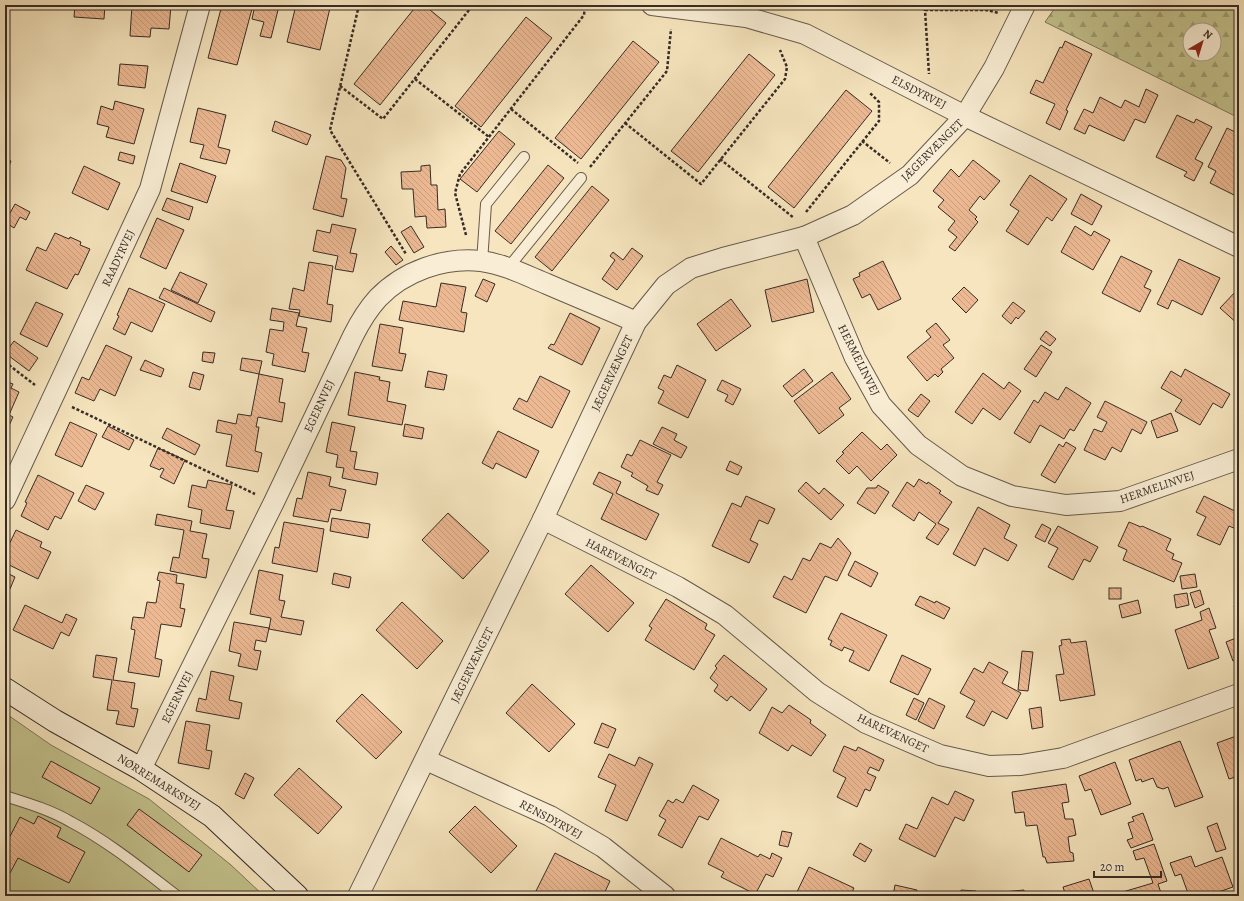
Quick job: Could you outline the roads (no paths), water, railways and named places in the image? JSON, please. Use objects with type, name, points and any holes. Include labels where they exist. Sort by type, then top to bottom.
[{"type":"street","name":"RAADYRVEJ","points":[[5,500],[150,189],[200,5]]},
{"type":"street","name":"ELSDYRVEJ","points":[[652,5],[746,17],[805,34],[965,116],[1239,247]]},
{"type":"street","name":"JÆGERVÆNGET","points":[[358,896],[426,760],[636,322],[666,285],[691,268],[723,258],[801,229],[853,215],[907,177],[965,116],[994,68],[1022,11]]},
{"type":"street","name":"HERMELINVEJ","points":[[801,229],[855,358],[881,405],[918,445],[962,476],[1012,496],[1066,505],[1120,501],[1239,459]]},
{"type":"street","name":"EGERNVEJ","points":[[141,769],[274,502],[353,336],[364,315],[378,298],[396,283],[416,272],[435,265],[454,262],[478,261],[508,268],[636,322]]},
{"type":"street","name":"HAREVÆNGET","points":[[542,520],[678,587],[725,615],[817,692],[866,723],[940,756],[989,766],[1021,765],[1063,758],[1239,694]]},
{"type":"street","name":"NØRREMARKSVEJ","points":[[5,689],[55,721],[141,769],[212,816],[296,896]]},
{"type":"street","name":"RENSDYRVEJ","points":[[426,760],[550,816],[603,847],[665,896]]},
{"type":"lane","points":[[478,261],[486,204],[524,157]]},
{"type":"lane","points":[[508,268],[584,174]]},
{"type":"lane","points":[[5,796],[32,805],[70,821],[112,847],[177,896]]}]
